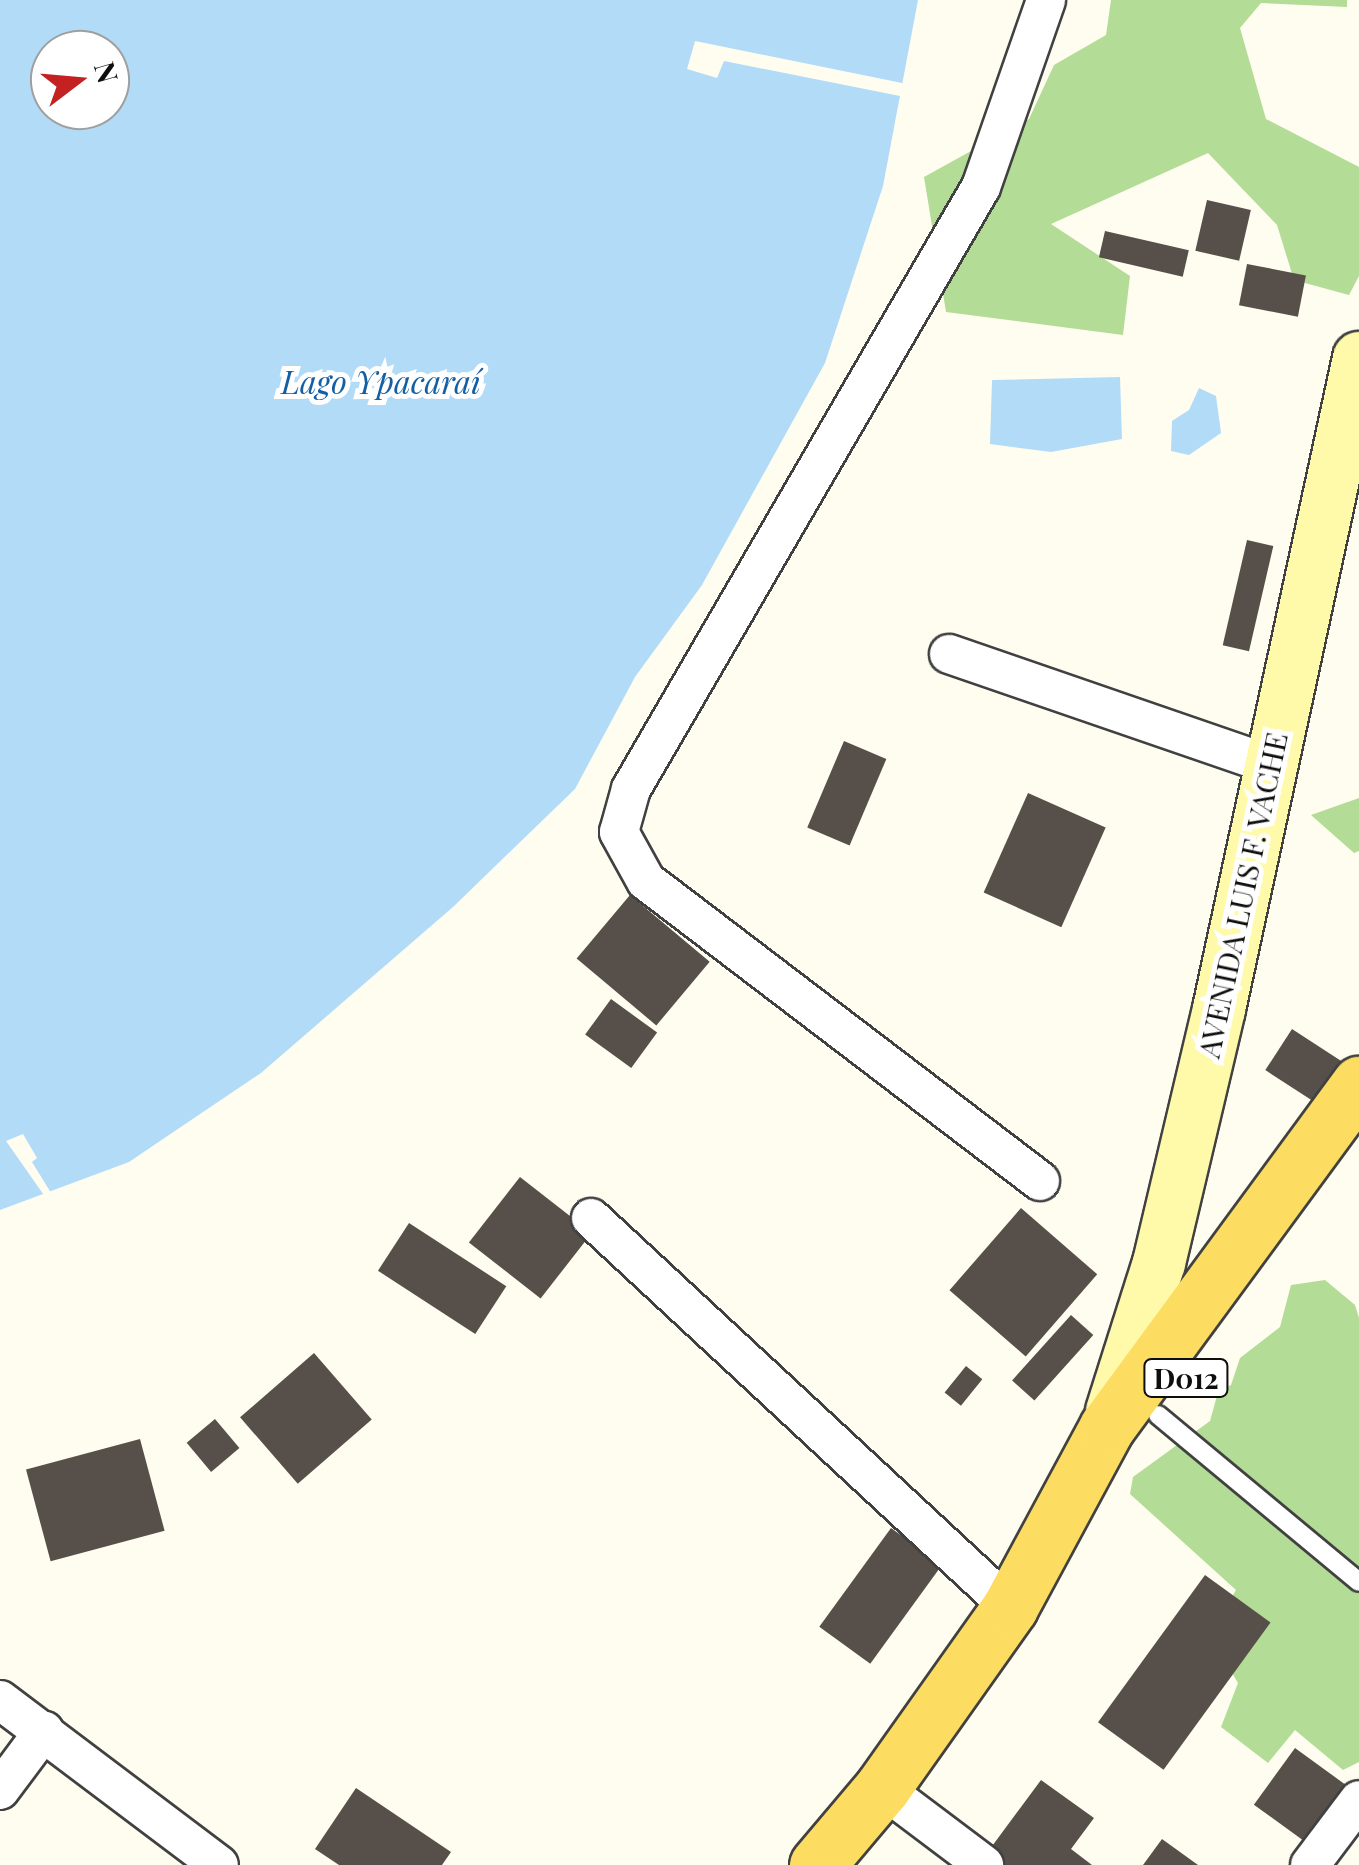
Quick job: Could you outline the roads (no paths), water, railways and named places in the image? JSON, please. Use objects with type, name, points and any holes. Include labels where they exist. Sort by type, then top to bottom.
[{"type":"main road","name":"D012","points":[[817,1865],[882,1788],[1010,1607],[1359,1084]]},
{"type":"main road","name":"D012","points":[[1132,1421],[1359,1148]]},
{"type":"street","points":[[1040,1180],[646,880],[619,832],[631,788],[981,187],[1046,0]]},
{"type":"street","name":"AVENIDA LUIS F. VACHE","points":[[1132,1421],[1159,1263],[1359,358]]},
{"type":"street","points":[[949,654],[1268,764]]},
{"type":"street","points":[[591,1218],[1010,1607]]},
{"type":"street","points":[[0,1700],[219,1865]]},
{"type":"street","points":[[0,1790],[44,1731]]},
{"type":"street","points":[[882,1788],[984,1865]]},
{"type":"street","points":[[1310,1865],[1359,1800]]},
{"type":"lane","points":[[1132,1421],[1359,1582]]},
{"type":"water","name":"Lago Ypacaraí","points":[[0,0],[918,0],[883,186],[825,363],[702,585],[635,677],[575,789],[453,907],[261,1073],[129,1162],[0,1210]]},
{"type":"water","points":[[1120,377],[1122,439],[1051,452],[990,444],[992,380]]},
{"type":"water","points":[[1199,388],[1216,396],[1221,433],[1189,455],[1171,451],[1172,421],[1189,410]]}]
